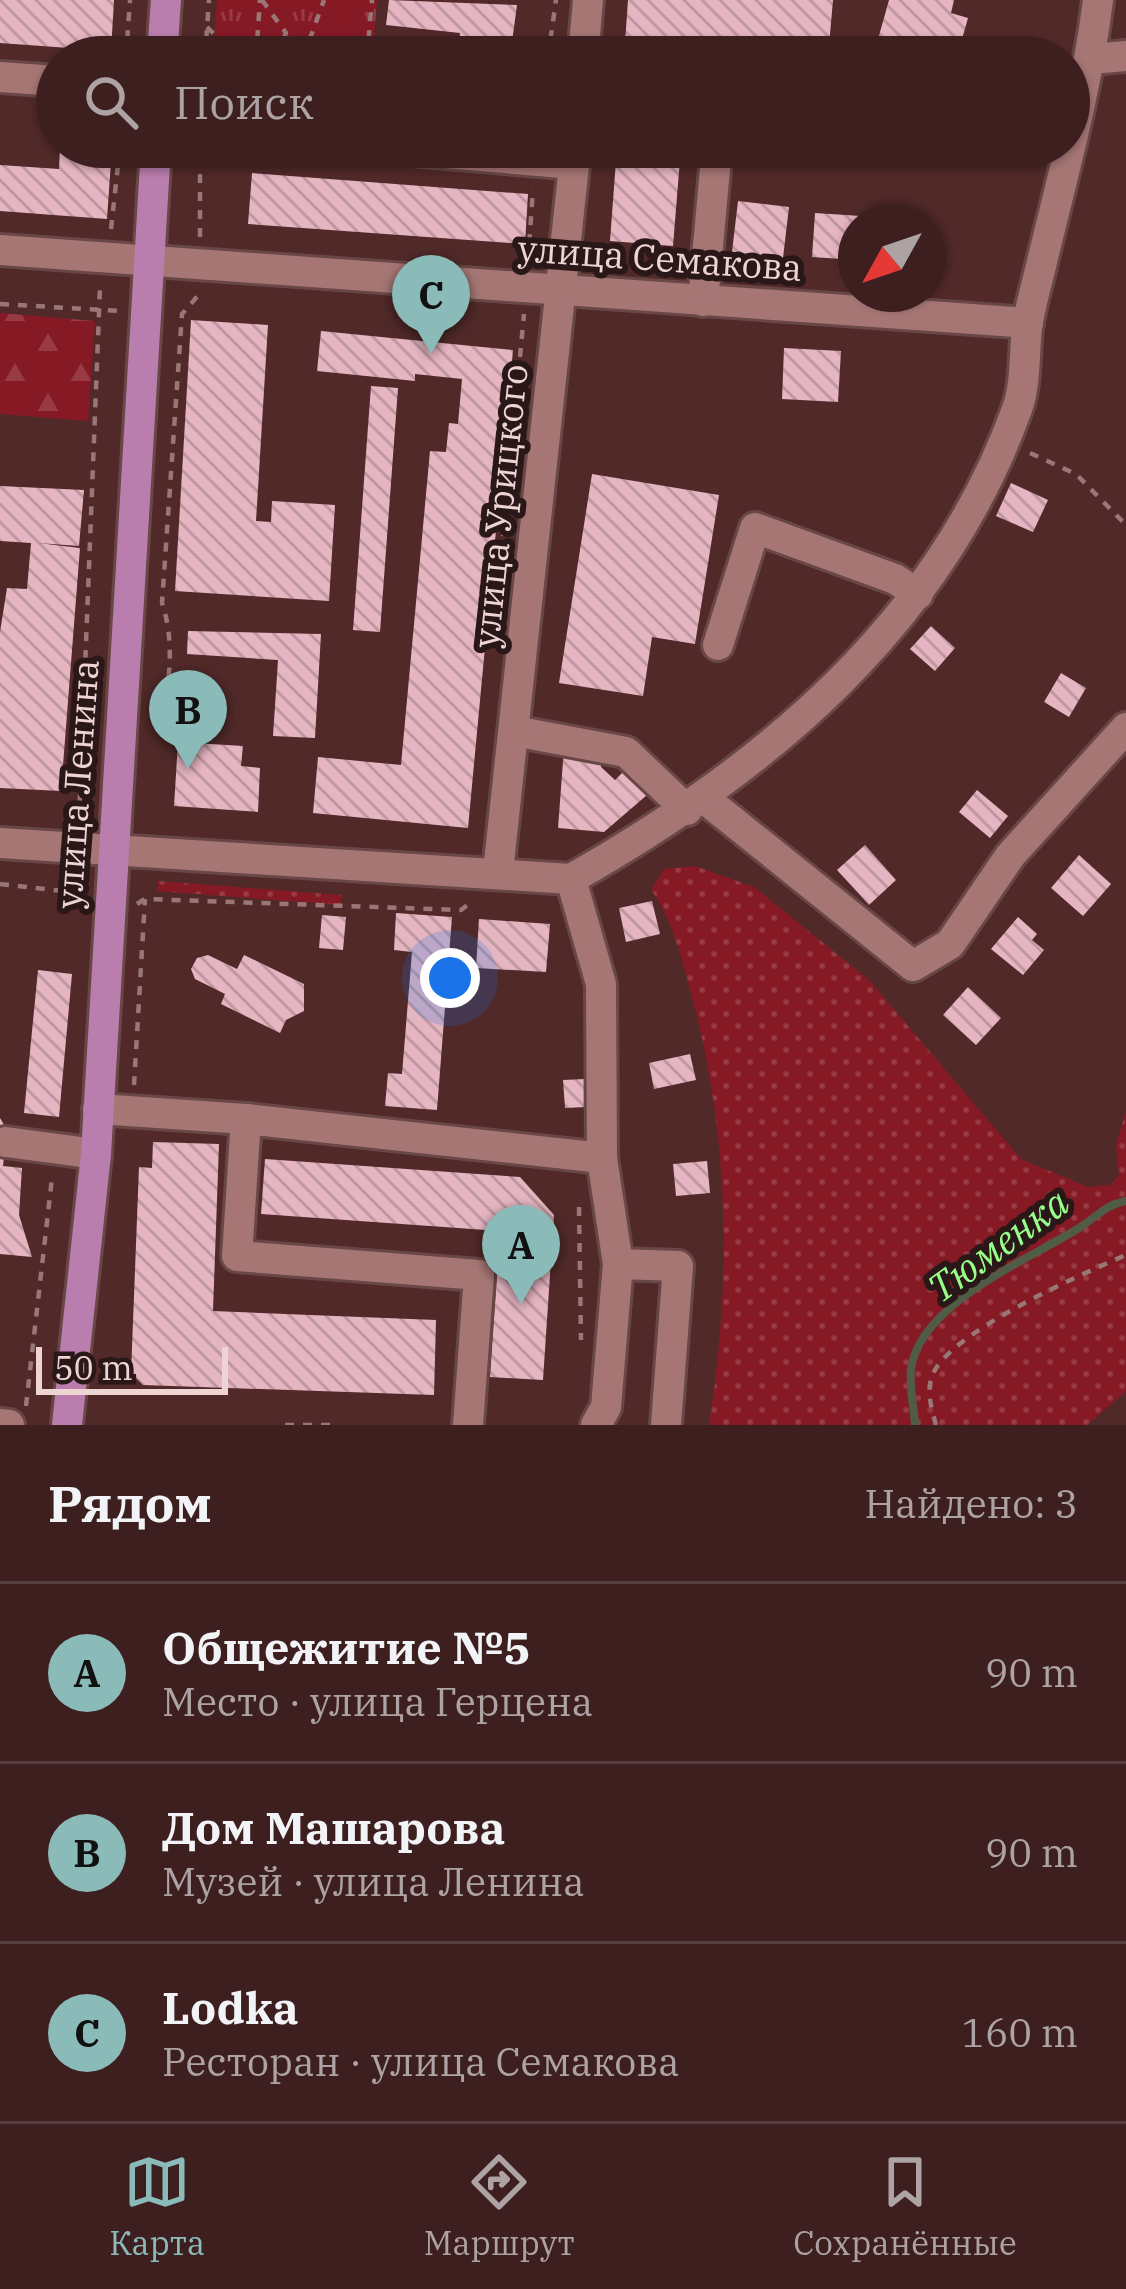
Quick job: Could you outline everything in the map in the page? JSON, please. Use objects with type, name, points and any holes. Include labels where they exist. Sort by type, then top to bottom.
[{"type":"main road","points":[[163,36],[166,0]]},
{"type":"main road","name":"улица Ленина","points":[[67,1425],[96,1154],[155,168]]},
{"type":"street","points":[[585,36],[588,0]]},
{"type":"street","points":[[1090,63],[1098,0]]},
{"type":"street","points":[[1091,59],[1126,56]]},
{"type":"street","points":[[0,77],[36,80]]},
{"type":"street","name":"улица Урицкого","points":[[486,871],[514,731],[574,168]]},
{"type":"street","points":[[704,301],[715,168]]},
{"type":"street","points":[[0,843],[571,879],[696,805],[826,698],[890,634],[947,554],[1019,405],[1028,323],[1065,168]]},
{"type":"street","name":"улица Семакова","points":[[0,250],[1028,323]]},
{"type":"street","points":[[718,645],[755,528],[895,578],[919,594]]},
{"type":"street","points":[[514,731],[626,752],[913,966],[950,944],[1010,856],[1126,728]]},
{"type":"street","points":[[571,879],[601,984],[602,1158],[618,1264],[606,1407],[596,1425]]},
{"type":"street","points":[[98,1109],[246,1119],[602,1158]]},
{"type":"street","points":[[246,1119],[237,1256],[479,1275],[468,1425]]},
{"type":"street","points":[[5,1142],[96,1154]]},
{"type":"street","points":[[618,1264],[678,1266],[666,1425]]},
{"type":"path","points":[[127,36],[130,0]]},
{"type":"path","points":[[206,36],[209,0]]},
{"type":"path","points":[[258,36],[261,0]]},
{"type":"path","points":[[261,0],[285,36]]},
{"type":"path","points":[[311,36],[324,0]]},
{"type":"path","points":[[369,36],[372,0]]},
{"type":"path","points":[[551,36],[556,0]]},
{"type":"path","points":[[207,26],[216,36]]},
{"type":"path","points":[[73,906],[102,256],[117,212],[119,168]]},
{"type":"path","points":[[156,729],[165,707],[170,625],[162,603],[182,314],[203,292],[205,265],[197,225],[199,168]]},
{"type":"path","points":[[498,587],[534,168]]},
{"type":"path","points":[[0,304],[99,310]]},
{"type":"path","points":[[1003,440],[1076,474],[1126,525]]},
{"type":"path","points":[[132,1111],[145,899],[461,910],[474,900],[486,871]]},
{"type":"path","points":[[0,884],[72,892]]},
{"type":"path","points":[[24,1425],[56,1149]]},
{"type":"path","points":[[936,1425],[932,1374],[952,1350],[1045,1290],[1126,1255]]},
{"type":"path","points":[[286,1425],[336,1425]]},
{"type":"green space","points":[[217,0],[377,0],[374,36],[214,36]]},
{"type":"green space","points":[[0,313],[95,321],[88,421],[0,414]]},
{"type":"green space","points":[[695,866],[754,887],[869,980],[1021,1159],[1088,1187],[1111,1185],[1119,1175],[1116,1145],[1126,1111],[1126,1391],[1087,1425],[709,1425],[721,1319],[720,1159],[693,1001],[672,930],[651,889],[664,869]]},
{"type":"green space","points":[[158,881],[341,895],[341,905],[157,891]]},
{"type":"building","points":[[0,0],[114,0],[112,36],[36,36],[36,46],[0,43]]},
{"type":"building","points":[[389,0],[517,5],[513,36],[460,36],[386,25]]},
{"type":"building","points":[[628,0],[833,0],[830,36],[625,36]]},
{"type":"building","points":[[889,0],[954,0],[951,13],[968,18],[963,36],[879,36]]},
{"type":"building","points":[[0,165],[111,168],[107,219],[0,211]]},
{"type":"building","points":[[615,168],[679,168],[673,246],[610,241]]},
{"type":"building","points":[[252,173],[528,194],[525,244],[248,224]]},
{"type":"building","points":[[738,201],[789,207],[783,258],[732,252]]},
{"type":"building","points":[[815,213],[838,214],[838,259],[812,257]]},
{"type":"building","points":[[191,320],[268,325],[256,521],[271,522],[272,501],[335,505],[329,601],[175,591]]},
{"type":"building","points":[[321,331],[513,350],[468,828],[313,813],[318,757],[401,765],[430,451],[446,452],[449,423],[458,424],[462,379],[415,374],[415,381],[317,371]]},
{"type":"building","points":[[784,348],[841,351],[838,402],[782,399]]},
{"type":"building","points":[[371,386],[398,388],[380,632],[353,630]]},
{"type":"building","points":[[592,474],[719,495],[695,644],[652,637],[643,696],[559,683]]},
{"type":"building","points":[[1011,483],[1048,500],[1033,532],[996,516]]},
{"type":"building","points":[[0,486],[84,490],[79,546],[38,543],[80,548],[61,791],[0,788],[0,632],[7,588],[27,589],[31,543],[0,541]]},
{"type":"building","points":[[931,626],[955,648],[935,671],[910,649]]},
{"type":"building","points":[[188,631],[321,634],[315,738],[273,736],[278,660],[187,654]]},
{"type":"building","points":[[1061,673],[1086,688],[1069,717],[1044,702]]},
{"type":"building","points":[[178,742],[243,746],[241,766],[260,768],[258,812],[174,806]]},
{"type":"building","points":[[564,748],[600,753],[601,767],[615,780],[625,770],[647,795],[604,832],[558,828]]},
{"type":"building","points":[[977,790],[1008,816],[990,838],[959,812]]},
{"type":"building","points":[[865,845],[896,880],[869,905],[837,870]]},
{"type":"building","points":[[1079,855],[1111,884],[1083,916],[1051,888]]},
{"type":"building","points":[[652,901],[660,934],[626,942],[619,908]]},
{"type":"building","points":[[396,913],[452,917],[437,1110],[385,1106],[388,1073],[402,1074],[412,952],[394,950]]},
{"type":"building","points":[[322,915],[346,917],[343,950],[319,948]]},
{"type":"building","points":[[1018,917],[1037,934],[1032,940],[1044,950],[1023,975],[991,949]]},
{"type":"building","points":[[479,919],[550,924],[546,972],[476,968]]},
{"type":"building","points":[[208,955],[237,969],[244,955],[304,984],[304,1011],[286,1020],[280,1033],[221,1004],[225,994],[195,979],[191,969],[197,958]]},
{"type":"building","points":[[38,970],[72,974],[59,1117],[24,1113]]},
{"type":"building","points":[[968,987],[1001,1018],[976,1045],[943,1015]]},
{"type":"building","points":[[690,1054],[696,1080],[654,1089],[649,1063]]},
{"type":"building","points":[[585,1079],[586,1107],[565,1108],[563,1080]]},
{"type":"building","points":[[0,1118],[7,1130],[3,1166],[22,1168],[19,1215],[32,1257],[0,1254]]},
{"type":"building","points":[[153,1142],[219,1144],[213,1311],[436,1320],[434,1395],[143,1385],[131,1373],[139,1167],[152,1168]]},
{"type":"building","points":[[265,1159],[520,1177],[554,1215],[543,1380],[490,1377],[500,1231],[261,1214]]},
{"type":"building","points":[[707,1161],[710,1193],[676,1196],[673,1164]]},
{"type":"waterway","name":"Тюменка","points":[[915,1425],[911,1369],[934,1323],[980,1285],[1106,1208],[1126,1201]]},
{"type":"place","name":"Lodka","points":[[431,354]]},
{"type":"place","name":"Дом Машарова","points":[[188,769]]},
{"type":"place","name":"Общежитие №5","points":[[521,1304]]}]
